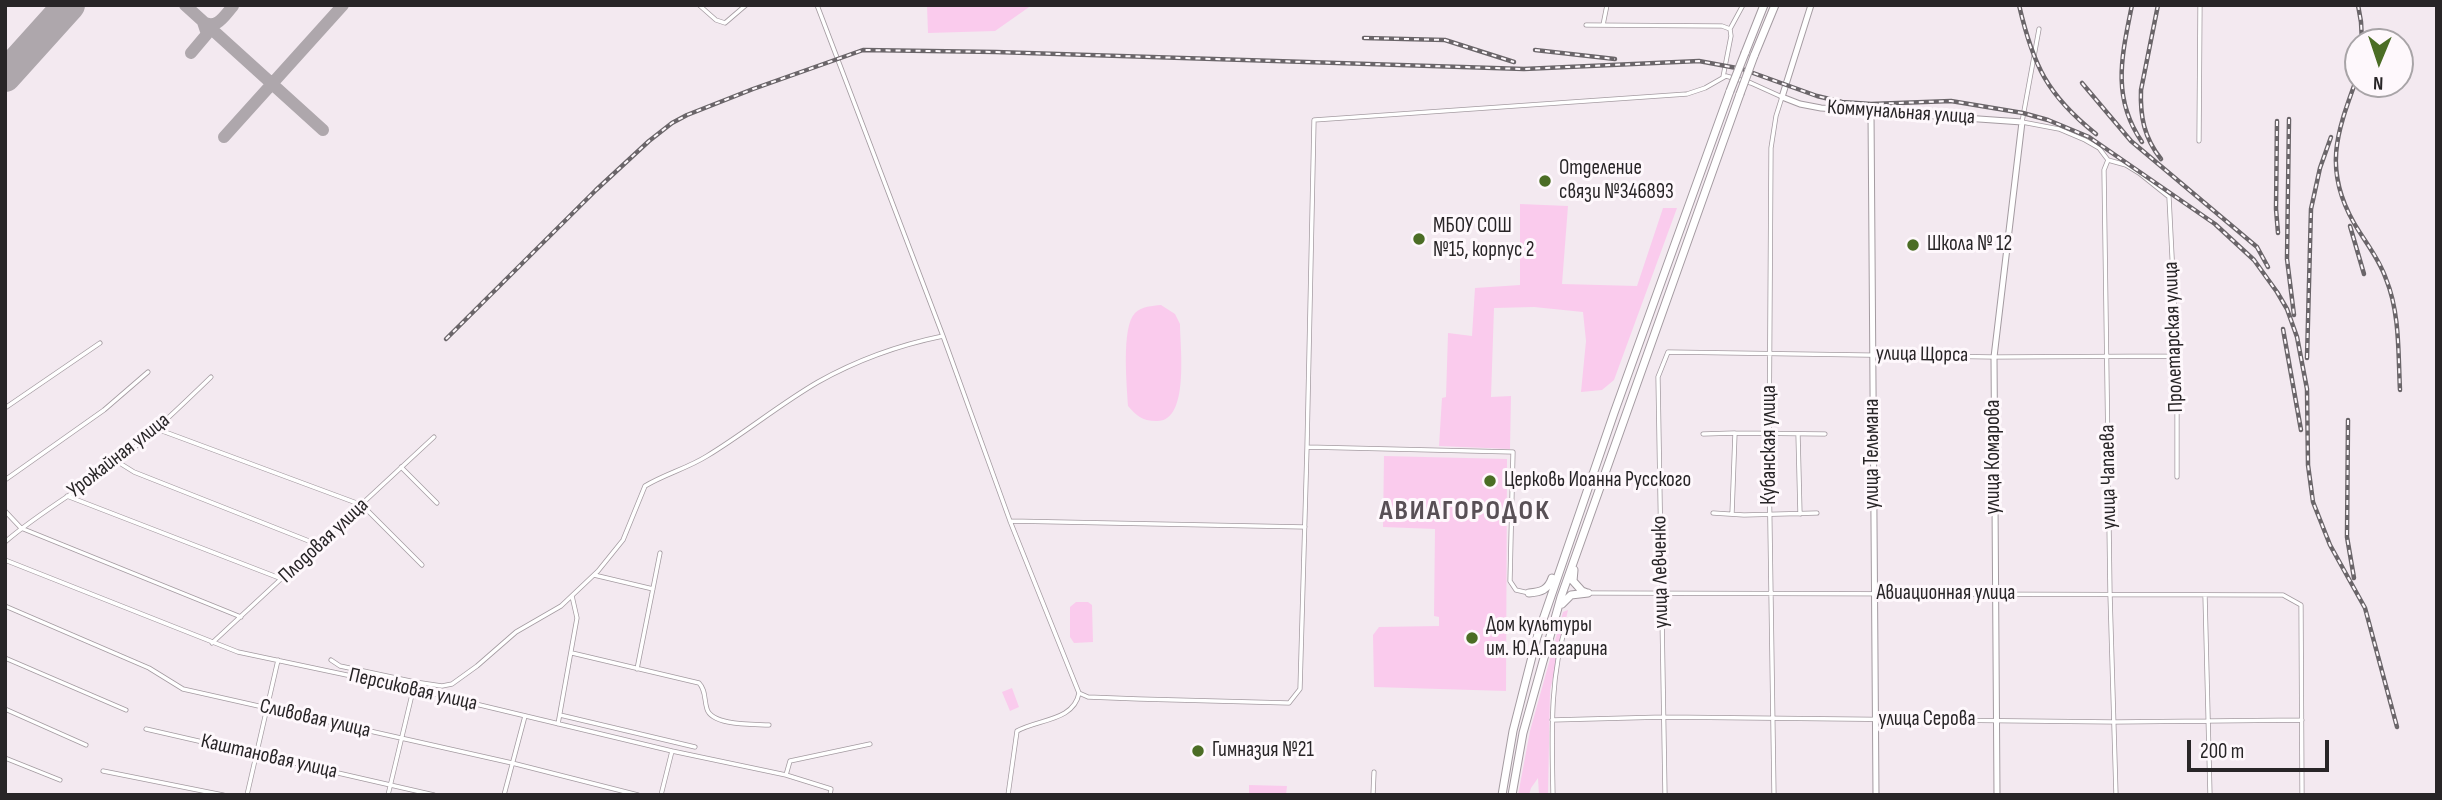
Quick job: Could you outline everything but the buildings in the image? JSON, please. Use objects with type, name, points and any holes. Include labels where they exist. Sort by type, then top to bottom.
[{"type":"highway","points":[[1502,795],[1513,731],[1536,642],[1730,91],[1764,5]]},
{"type":"highway","points":[[1512,795],[1523,733],[1550,634],[1578,547],[1740,94],[1775,5]]},
{"type":"highway","points":[[1589,486],[1597,486],[1598,491]]},
{"type":"highway","points":[[1578,547],[1573,582],[1588,593]]},
{"type":"highway","points":[[1529,593],[1548,588],[1560,557],[1566,553]]},
{"type":"highway","points":[[1529,593],[1539,597],[1543,603],[1536,626],[1536,642]]},
{"type":"highway","points":[[1550,634],[1564,599],[1571,594],[1588,593]]},
{"type":"highway","points":[[1513,731],[1515,742],[1520,741],[1523,733]]},
{"type":"street","points":[[699,5],[716,20],[725,23],[746,5]]},
{"type":"street","points":[[817,5],[1010,521],[1079,693],[1077,702],[1070,709],[1017,731],[1008,795]]},
{"type":"street","points":[[1603,25],[1608,5]]},
{"type":"street","points":[[1723,77],[1730,29],[1743,5]]},
{"type":"street","points":[[1079,693],[1088,697],[1289,703],[1300,689],[1314,120],[1687,94],[1705,89],[1723,77],[1732,76],[1782,97],[1811,5]]},
{"type":"street","points":[[2199,141],[2200,5]]},
{"type":"street","points":[[1586,25],[1722,26],[1730,29]]},
{"type":"street","points":[[2039,29],[2022,122],[2059,129],[2076,136],[2099,148],[2108,160]]},
{"type":"street","name":"Коммунальная улица","points":[[1782,97],[1809,106],[1871,113],[2022,122]]},
{"type":"street","name":"Кубанская улица","points":[[1774,795],[1769,434],[1771,148],[1782,97]]},
{"type":"street","name":"улица Тельмана","points":[[1871,113],[1876,795]]},
{"type":"street","name":"улица Комарова","points":[[1997,795],[1994,357],[2022,122]]},
{"type":"street","name":"Пролетарская улица","points":[[2108,160],[2126,165],[2169,197],[2177,356],[2177,477]]},
{"type":"street","name":"улица Чапаева","points":[[2108,160],[2104,170],[2110,594],[2116,795]]},
{"type":"street","points":[[331,660],[340,666],[415,682],[452,684],[516,632],[561,606],[594,575],[623,540],[645,486],[706,457],[808,388],[856,363],[909,344],[943,336]]},
{"type":"street","points":[[5,408],[100,343]]},
{"type":"street","name":"улица Щорса","points":[[1668,352],[1994,357],[2177,356]]},
{"type":"street","name":"улица Левченко","points":[[1665,795],[1658,377],[1668,352]]},
{"type":"street","points":[[5,480],[104,410],[148,372]]},
{"type":"street","name":"Урожайная улица","points":[[5,542],[117,462],[158,429],[211,377]]},
{"type":"street","points":[[158,429],[362,505],[422,565]]},
{"type":"street","points":[[1732,514],[1735,433]]},
{"type":"street","points":[[1703,434],[1825,434]]},
{"type":"street","points":[[1798,434],[1800,514]]},
{"type":"street","name":"Плодовая улица","points":[[212,643],[434,436]]},
{"type":"street","points":[[1307,447],[1513,452],[1510,581],[1517,590],[1529,593]]},
{"type":"street","points":[[117,462],[135,472],[319,545]]},
{"type":"street","points":[[401,467],[437,503]]},
{"type":"street","points":[[67,496],[282,579]]},
{"type":"street","points":[[5,511],[21,528],[241,617]]},
{"type":"street","points":[[1713,513],[1817,513]]},
{"type":"street","points":[[1010,521],[1305,527]]},
{"type":"street","points":[[637,669],[660,553]]},
{"type":"street","name":"Персиковая улица","points":[[5,559],[238,652],[413,689],[672,751],[786,775],[831,792]]},
{"type":"street","points":[[594,575],[654,589]]},
{"type":"street","name":"Авиационная улица","points":[[1588,593],[2283,595],[2301,605],[2303,720]]},
{"type":"street","points":[[2205,595],[2210,795]]},
{"type":"street","points":[[558,724],[577,618],[572,596]]},
{"type":"street","name":"Сливовая улица","points":[[5,606],[149,668],[183,689],[512,763],[638,795]]},
{"type":"street","points":[[1553,795],[1554,682],[1567,622]]},
{"type":"street","points":[[572,653],[699,683],[703,686],[708,713],[711,716],[739,724],[769,725]]},
{"type":"street","points":[[5,658],[126,710]]},
{"type":"street","points":[[247,795],[279,660]]},
{"type":"street","points":[[388,795],[415,682]]},
{"type":"street","points":[[5,709],[86,745]]},
{"type":"street","points":[[560,715],[695,747]]},
{"type":"street","points":[[504,795],[525,716]]},
{"type":"street","name":"улица Серова","points":[[1552,720],[1664,717],[2115,722],[2303,720]]},
{"type":"street","points":[[2302,795],[2303,720]]},
{"type":"street","name":"Каштановая улица","points":[[146,729],[434,795]]},
{"type":"street","points":[[786,775],[790,761],[870,744]]},
{"type":"street","points":[[662,795],[672,751]]},
{"type":"street","points":[[5,758],[60,780]]},
{"type":"street","points":[[103,771],[223,795]]},
{"type":"street","points":[[1373,795],[1374,772]]},
{"type":"shaded area","points":[[927,5],[1032,5],[995,31],[928,33]]},
{"type":"shaded area","points":[[1520,204],[1568,206],[1562,284],[1637,286],[1663,208],[1677,208],[1614,380],[1602,390],[1581,392],[1586,341],[1583,312],[1534,307],[1494,308],[1491,397],[1511,396],[1510,449],[1439,446],[1442,398],[1446,397],[1448,333],[1472,336],[1475,288],[1520,285]]},
{"type":"shaded area","points":[[1161,305],[1175,314],[1180,324],[1181,382],[1174,410],[1167,418],[1151,421],[1140,417],[1128,406],[1126,343],[1135,313],[1144,308]]},
{"type":"shaded area","points":[[1384,456],[1507,459],[1506,691],[1374,687],[1373,635],[1379,627],[1439,626],[1439,617],[1434,616],[1435,529],[1383,527]]},
{"type":"shaded area","points":[[1076,602],[1088,602],[1092,605],[1093,642],[1074,643],[1070,637],[1070,607]]},
{"type":"shaded area","points":[[1568,610],[1550,691],[1548,795],[1539,795],[1538,778],[1529,795],[1518,795],[1530,731],[1563,612]]},
{"type":"shaded area","points":[[1012,688],[1019,707],[1010,711],[1002,692]]},
{"type":"shaded area","points":[[1249,785],[1287,786],[1286,795],[1249,795]]},
{"type":"taxiway","points":[[185,5],[323,130]]},
{"type":"taxiway","points":[[224,137],[343,5]]},
{"type":"taxiway","points":[[191,53],[207,34],[203,22],[216,23],[233,6]]},
{"type":"runway","points":[[5,76],[69,5]]},
{"type":"railway","points":[[2019,5],[2030,45],[2044,77],[2065,106],[2096,134]]},
{"type":"railway","points":[[2132,5],[2123,58],[2123,92],[2132,125],[2142,142]]},
{"type":"railway","points":[[2158,5],[2141,100],[2147,135],[2161,159]]},
{"type":"railway","points":[[2358,5],[2361,28]]},
{"type":"railway","points":[[1364,38],[1445,40],[1514,62]]},
{"type":"railway","points":[[446,339],[596,190],[672,123],[753,89],[863,50],[1524,69],[1699,61],[1742,69],[1817,96],[1842,102],[1871,104],[1951,101],[2023,113],[2089,137],[2215,224],[2254,260],[2277,292],[2287,309],[2297,337],[2307,389],[2308,465],[2313,502],[2330,545],[2365,608],[2397,727]]},
{"type":"railway","points":[[1535,50],[1615,59]]},
{"type":"railway","points":[[2082,83],[2131,141],[2257,247],[2268,267]]},
{"type":"railway","points":[[2350,98],[2336,149],[2338,184],[2344,203],[2380,264],[2391,292],[2397,333],[2400,390]]},
{"type":"railway","points":[[2289,119],[2287,259],[2294,315]]},
{"type":"railway","points":[[2277,121],[2278,233]]},
{"type":"railway","points":[[2307,358],[2311,209],[2320,168],[2331,137]]},
{"type":"railway","points":[[2350,226],[2364,274]]},
{"type":"railway","points":[[2283,329],[2301,430]]},
{"type":"railway","points":[[2348,420],[2347,537],[2354,578]]},
{"type":"place","name":"Отделение связи №346893","points":[[1545,181]]},
{"type":"place","name":"МБОУ СОШ №15, корпус 2","points":[[1419,239]]},
{"type":"place","name":"Школа № 12","points":[[1913,245]]},
{"type":"place","name":"Церковь Иоанна Русского","points":[[1490,481]]},
{"type":"place","name":"Дом культуры им. Ю.А.Гагарина","points":[[1472,638]]},
{"type":"place","name":"Гимназия №21","points":[[1198,751]]},
{"type":"district","name":"АВИАГОРОДОК","points":[[1465,512]]}]
